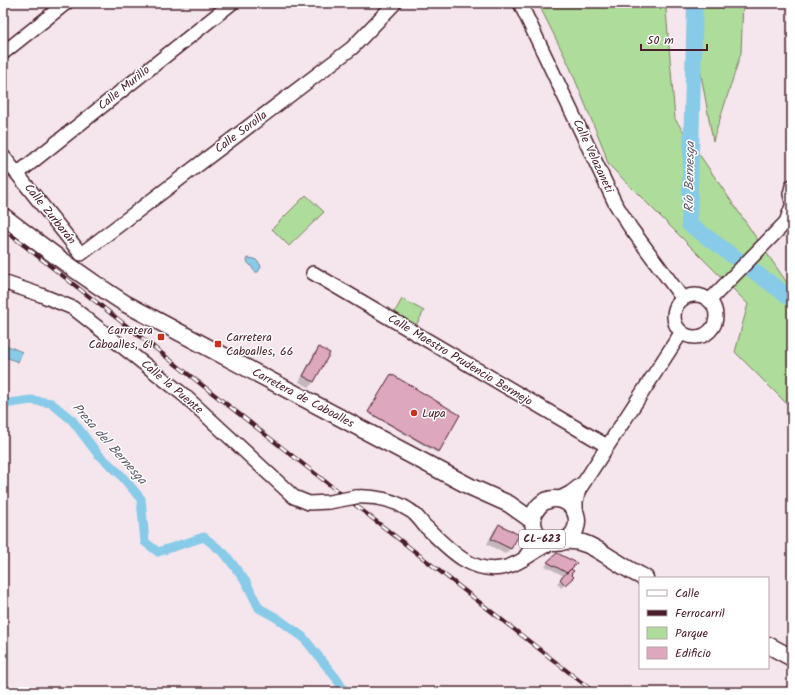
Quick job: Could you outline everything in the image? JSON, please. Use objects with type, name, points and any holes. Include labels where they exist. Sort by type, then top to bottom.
[{"type":"main road","name":"Carretera de Caboalles","points":[[3,216],[70,267],[126,304],[471,487],[509,504],[527,507],[550,500]]},
{"type":"main road","name":"CL-623","points":[[591,545],[570,504],[550,500],[536,510],[535,527],[543,540],[558,542],[572,540],[583,542],[591,545],[618,564],[643,577]]},
{"type":"main road","name":"Carretera de Caboalles","points":[[509,504],[535,527]]},
{"type":"main road","name":"CL-623","points":[[558,542],[573,535],[577,519]]},
{"type":"main road","points":[[769,646],[792,658]]},
{"type":"street","points":[[3,53],[66,3]]},
{"type":"street","name":"Calle Murillo","points":[[17,174],[232,3]]},
{"type":"street","name":"Calle Sorolla","points":[[81,254],[352,48],[395,3]]},
{"type":"street","name":"Calle Velazaneti","points":[[520,3],[615,203],[630,227],[683,299]]},
{"type":"street","name":"Calle Zurbarán","points":[[3,156],[81,254]]},
{"type":"street","points":[[792,186],[790,194],[792,202]]},
{"type":"street","points":[[710,300],[789,221],[792,206]]},
{"type":"street","name":"Calle Maestro Prudencio Bermejo","points":[[313,273],[607,446]]},
{"type":"street","name":"Calle la Puente","points":[[3,282],[42,295],[73,308],[185,396],[294,497],[309,504],[368,496],[394,503],[410,510],[446,547],[469,564],[485,569],[506,568],[546,546],[558,542]]},
{"type":"street","points":[[696,295],[703,296],[710,300],[714,305],[717,318],[712,330],[707,335],[694,338],[681,333],[674,322],[674,316],[675,309],[683,299],[696,295]]},
{"type":"street","points":[[577,519],[576,501],[579,490],[681,333]]},
{"type":"street","points":[[550,500],[570,493],[584,482]]},
{"type":"street","points":[[523,560],[535,542],[535,527]]},
{"type":"green space","points":[[538,3],[667,3],[666,10],[675,119],[792,290],[792,409],[735,352],[748,304],[608,164],[604,150],[569,65]]},
{"type":"green space","points":[[688,3],[743,3],[741,53],[713,141]]},
{"type":"green space","points":[[306,195],[324,212],[289,246],[272,229]]},
{"type":"green space","points":[[402,299],[424,311],[415,327],[393,315]]},
{"type":"water","points":[[248,258],[255,259],[260,264],[261,267],[258,272],[255,272],[248,263]]},
{"type":"water","points":[[6,345],[22,352],[18,362],[3,356]]},
{"type":"building","points":[[319,347],[330,353],[314,382],[303,376]]},
{"type":"building","name":"Lupa","points":[[391,374],[460,415],[439,452],[368,412]]},
{"type":"building","points":[[499,524],[519,535],[511,549],[491,539]]},
{"type":"building","points":[[557,553],[577,563],[567,573],[547,562]]},
{"type":"building","points":[[571,569],[574,571],[571,574],[574,577],[565,585],[560,579]]},
{"type":"waterway","name":"Río Bernesga","points":[[695,3],[689,224],[792,299]]},
{"type":"waterway","name":"Presa del Bernesga","points":[[3,404],[31,400],[51,403],[72,420],[97,453],[120,474],[141,499],[145,542],[158,552],[204,537],[225,554],[246,582],[259,608],[277,618],[303,637],[336,678],[345,692]]},
{"type":"railway","points":[[3,229],[594,692]]},
{"type":"place","name":"Carretera Caboalles, 61","points":[[161,337]]},
{"type":"place","name":"Carretera Caboalles, 66","points":[[218,344]]},
{"type":"place","name":"Lupa","points":[[414,413]]}]
